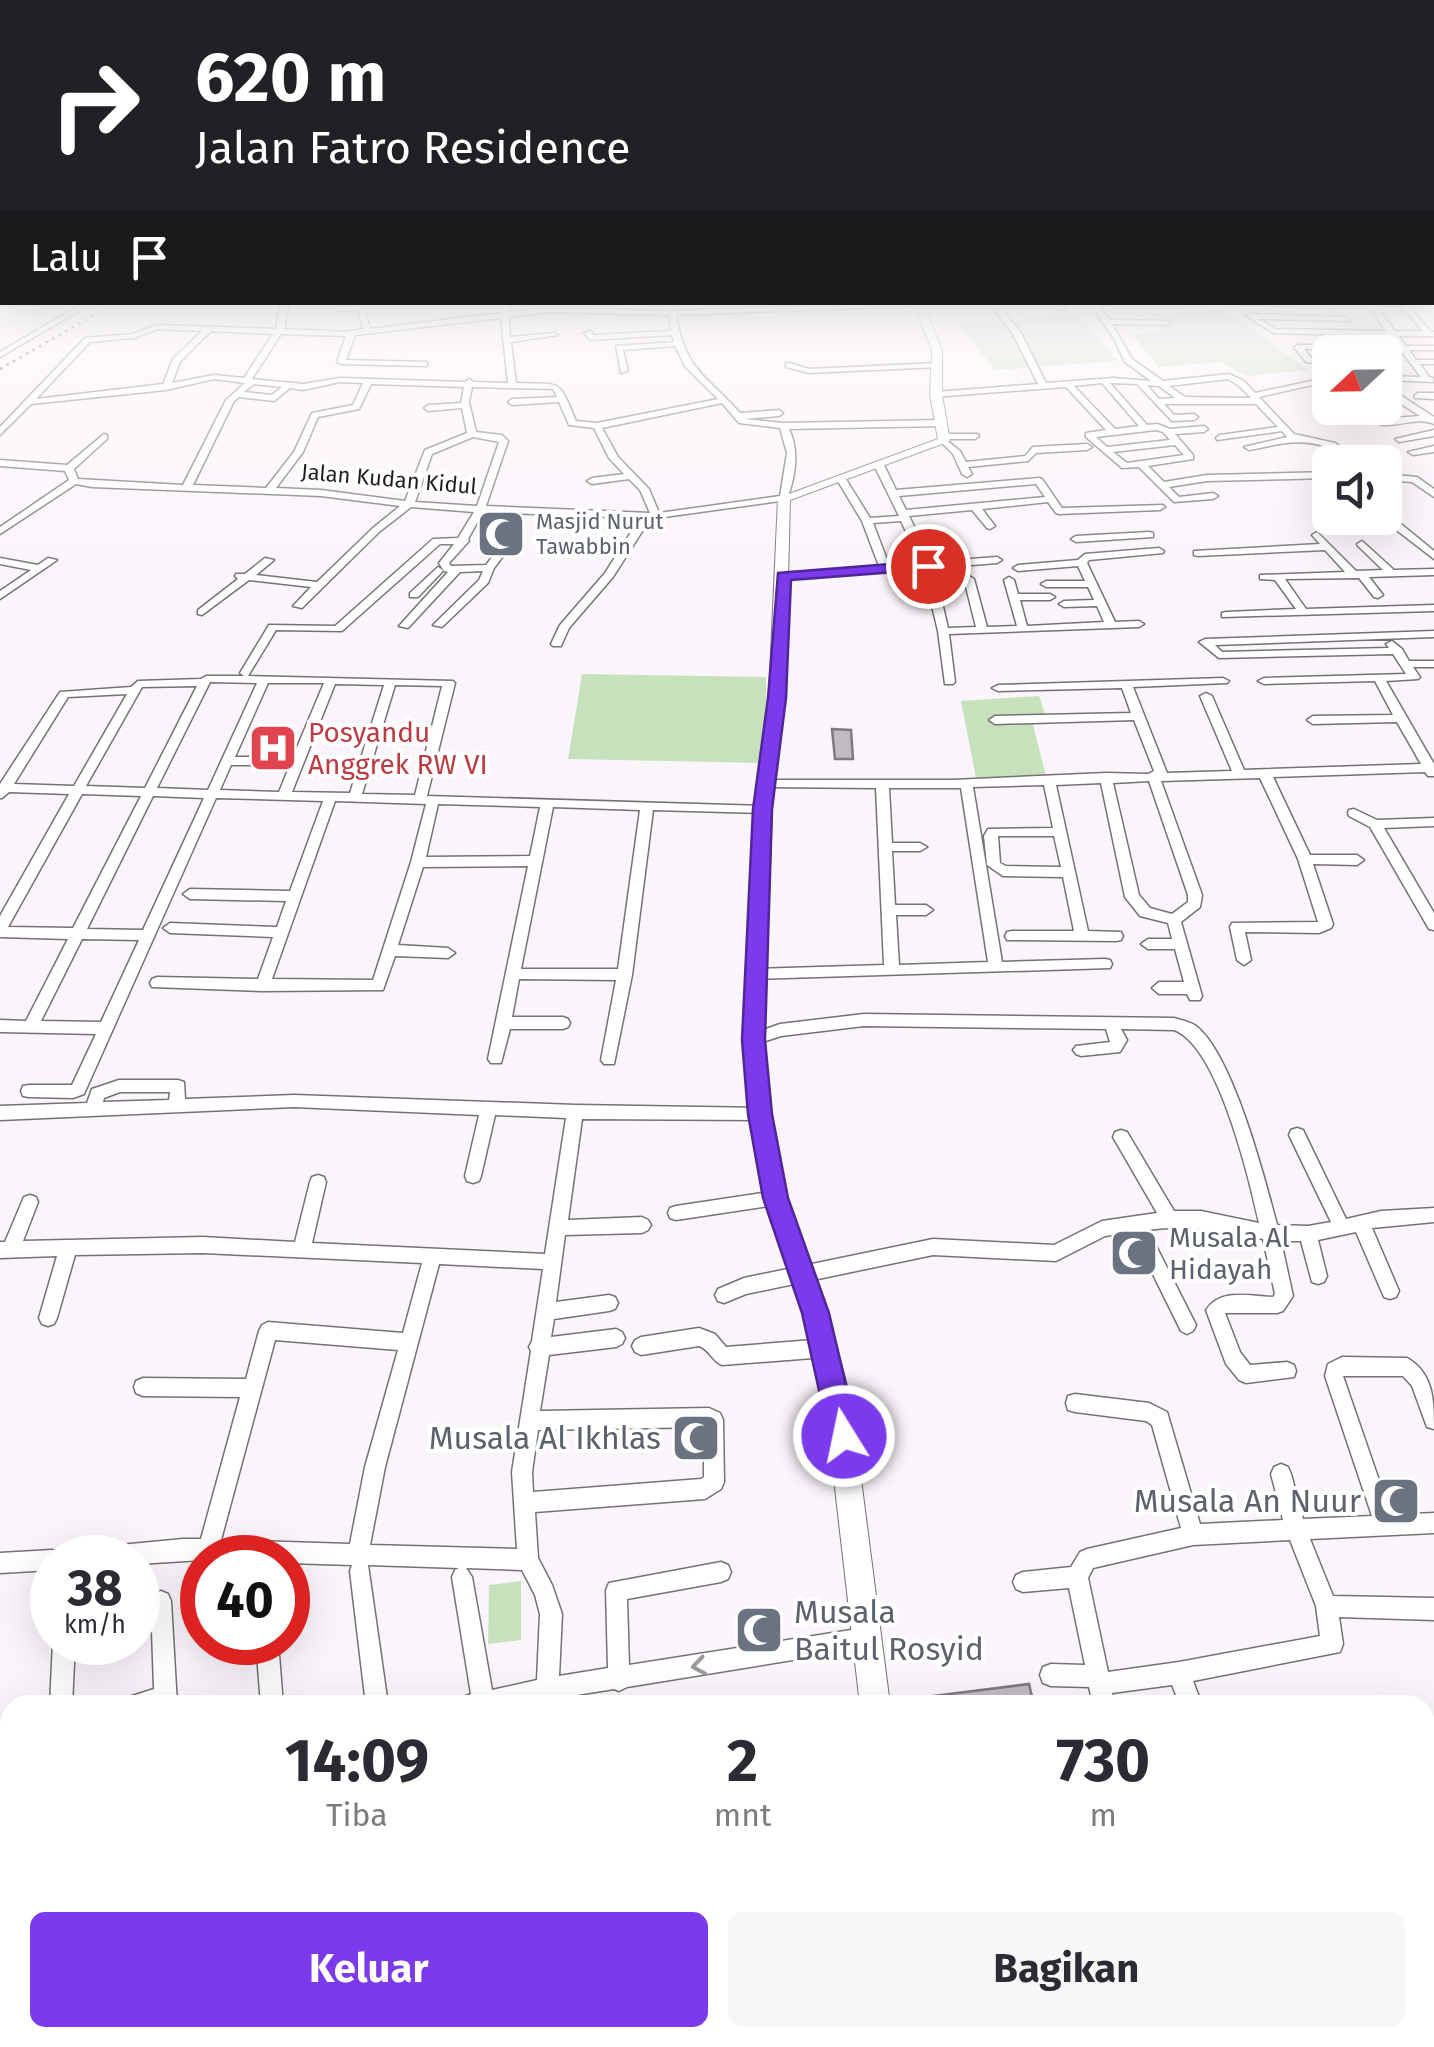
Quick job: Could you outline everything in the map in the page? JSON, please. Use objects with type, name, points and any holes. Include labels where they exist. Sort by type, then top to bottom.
[{"type":"street","points":[[0,432],[43,391]]},
{"type":"street","points":[[32,402],[134,391]]},
{"type":"street","points":[[187,488],[218,420],[239,391]]},
{"type":"street","points":[[235,394],[274,398],[283,391]]},
{"type":"street","points":[[269,490],[298,452],[316,415],[356,407],[364,391]]},
{"type":"street","points":[[468,391],[466,406],[472,434]]},
{"type":"street","points":[[560,391],[572,422],[598,426],[726,400]]},
{"type":"street","points":[[714,391],[751,424],[975,436]]},
{"type":"street","points":[[936,391],[943,433],[974,487]]},
{"type":"street","points":[[936,396],[995,391]]},
{"type":"street","points":[[1074,391],[1112,431]]},
{"type":"street","points":[[1112,391],[1144,428]]},
{"type":"street","points":[[1147,391],[1172,418],[1194,418]]},
{"type":"street","points":[[1170,391],[1183,400]]},
{"type":"street","points":[[1246,391],[1294,439]]},
{"type":"street","points":[[1157,402],[1255,398],[1284,391]]},
{"type":"street","points":[[1418,396],[1434,396]]},
{"type":"street","points":[[512,402],[561,399]]},
{"type":"street","points":[[1402,400],[1431,419]]},
{"type":"street","points":[[428,408],[466,406]]},
{"type":"street","points":[[738,416],[779,413]]},
{"type":"street","points":[[1402,422],[1431,419]]},
{"type":"street","points":[[557,644],[564,627],[609,576],[651,516],[644,489],[614,458],[598,426]]},
{"type":"street","points":[[782,426],[794,450],[784,498],[784,576],[777,698],[763,809],[754,1040],[760,1114],[775,1198],[826,1348],[849,1470],[864,1639],[873,1695]]},
{"type":"street","points":[[1144,428],[1163,428],[1190,457],[1121,464],[1090,438],[1091,434],[1144,428]]},
{"type":"street","points":[[1105,450],[1204,429]]},
{"type":"street","points":[[1220,438],[1282,429]]},
{"type":"street","points":[[784,498],[878,465],[943,433]]},
{"type":"street","points":[[1399,439],[1434,433]]},
{"type":"street","points":[[298,606],[410,504],[428,452],[472,434],[499,437],[504,441],[483,507],[464,541],[414,595]]},
{"type":"street","points":[[0,463],[69,468],[104,438]]},
{"type":"street","points":[[1249,448],[1294,439],[1332,445]]},
{"type":"street","points":[[963,465],[1028,458],[1033,450],[1087,446]]},
{"type":"street","points":[[1413,452],[1434,450]]},
{"type":"street","points":[[1141,464],[1177,500],[1213,496]]},
{"type":"street","points":[[878,465],[895,492],[928,566],[944,631],[949,682]]},
{"type":"street","points":[[0,531],[74,481],[69,468]]},
{"type":"street","points":[[1402,476],[1428,468]]},
{"type":"street","points":[[592,481],[632,476]]},
{"type":"street","points":[[1162,485],[1207,478],[1312,476]]},
{"type":"street","points":[[1402,476],[1424,483],[1434,494]]},
{"type":"street","points":[[841,478],[867,520],[885,570]]},
{"type":"street","points":[[895,492],[1038,480],[1076,539],[1111,625]]},
{"type":"street","name":"Jalan Kudan Kidul","points":[[74,481],[651,516],[784,498]]},
{"type":"street","points":[[867,520],[1051,499]]},
{"type":"street","points":[[976,507],[990,526]]},
{"type":"street","points":[[1059,511],[1160,508]]},
{"type":"street","points":[[1402,530],[1434,556]]},
{"type":"street","points":[[1076,539],[1148,535]]},
{"type":"street","points":[[1317,535],[1378,595]]},
{"type":"street","points":[[246,673],[275,627],[338,629],[439,539],[464,541]]},
{"type":"street","points":[[1362,544],[1393,575]]},
{"type":"street","points":[[438,625],[484,581],[489,568],[508,545]]},
{"type":"street","points":[[1198,554],[1328,547]]},
{"type":"street","points":[[1018,568],[1159,550]]},
{"type":"street","points":[[498,557],[515,560]]},
{"type":"street","points":[[0,596],[52,560]]},
{"type":"street","points":[[202,612],[242,576],[269,560]]},
{"type":"street","points":[[784,576],[997,560]]},
{"type":"street","points":[[0,561],[38,568]]},
{"type":"street","points":[[408,566],[489,568]]},
{"type":"street","points":[[404,626],[456,570]]},
{"type":"street","points":[[1264,577],[1434,572]]},
{"type":"street","points":[[242,576],[318,584]]},
{"type":"street","points":[[1278,577],[1303,612]]},
{"type":"street","points":[[970,579],[982,630]]},
{"type":"street","points":[[1008,580],[1023,629]]},
{"type":"street","points":[[1014,597],[1046,586],[1092,584]]},
{"type":"street","points":[[1046,586],[1058,607],[1100,603]]},
{"type":"street","points":[[1226,614],[1434,608]]},
{"type":"street","points":[[944,631],[1140,624]]},
{"type":"street","points":[[1398,651],[1221,655],[1205,642],[1434,634]]},
{"type":"street","points":[[1264,681],[1414,677],[1386,636]]},
{"type":"street","points":[[1409,666],[1434,665]]},
{"type":"street","points":[[31,1026],[209,677],[447,683],[450,688],[418,862],[378,986],[157,983]]},
{"type":"street","points":[[766,783],[966,783],[1157,774],[1432,771],[1380,679]]},
{"type":"street","points":[[29,1091],[73,1092],[78,1088],[264,680]]},
{"type":"street","points":[[148,935],[0,930],[133,690],[143,681],[204,682]]},
{"type":"street","points":[[284,795],[333,681]]},
{"type":"street","points":[[998,688],[1222,681]]},
{"type":"street","points":[[356,797],[390,683]]},
{"type":"street","points":[[1126,684],[1194,895],[1195,904],[1174,920]]},
{"type":"street","points":[[2,791],[64,694],[133,690]]},
{"type":"street","points":[[1206,696],[1239,772]]},
{"type":"street","points":[[995,720],[1138,716]]},
{"type":"street","points":[[1313,720],[1402,718]]},
{"type":"street","points":[[227,761],[298,761]]},
{"type":"street","points":[[1244,960],[1237,927],[1319,928],[1326,924],[1304,859],[1264,772]]},
{"type":"street","points":[[1106,777],[1132,898],[1144,912],[1174,920]]},
{"type":"street","points":[[1049,780],[1082,937]]},
{"type":"street","points":[[882,783],[892,971]]},
{"type":"street","points":[[966,783],[996,968]]},
{"type":"street","points":[[2,791],[763,809]]},
{"type":"street","points":[[264,985],[331,796]]},
{"type":"street","points":[[496,1059],[548,803]]},
{"type":"street","points":[[610,1060],[648,805]]},
{"type":"street","points":[[1354,813],[1375,824],[1434,822]]},
{"type":"street","points":[[1375,824],[1434,925]]},
{"type":"street","points":[[1060,832],[994,832],[990,836],[994,865],[1002,871],[1068,872]]},
{"type":"street","points":[[884,847],[920,847]]},
{"type":"street","points":[[1304,859],[1357,860]]},
{"type":"street","points":[[418,862],[536,861]]},
{"type":"street","points":[[0,892],[20,893]]},
{"type":"street","points":[[190,894],[296,896]]},
{"type":"street","points":[[887,910],[926,910]]},
{"type":"street","points":[[1159,988],[1194,992],[1174,920]]},
{"type":"street","points":[[170,928],[283,932]]},
{"type":"street","points":[[1012,936],[1116,936]]},
{"type":"street","points":[[1148,944],[1181,944]]},
{"type":"street","points":[[390,950],[448,953]]},
{"type":"street","points":[[756,974],[1105,964]]},
{"type":"street","points":[[515,974],[625,975]]},
{"type":"street","points":[[505,1023],[564,1022]]},
{"type":"street","points":[[754,1040],[780,1030],[891,1022],[1174,1024],[1193,1032],[1206,1050],[1234,1110],[1272,1232],[1282,1302],[1225,1303],[1215,1310],[1232,1358],[1246,1374],[1287,1371]]},
{"type":"street","points":[[1081,1050],[1115,1048],[1119,1040],[1111,1022]]},
{"type":"street","points":[[0,1026],[106,1028]]},
{"type":"street","points":[[0,1114],[179,1100],[760,1114]]},
{"type":"street","points":[[473,1176],[488,1110]]},
{"type":"street","points":[[546,1695],[551,1614],[528,1560],[523,1503],[528,1420],[575,1112]]},
{"type":"street","points":[[1298,1136],[1342,1228]]},
{"type":"street","points":[[1121,1137],[1169,1219]]},
{"type":"street","points":[[302,1249],[318,1182]]},
{"type":"street","points":[[676,1214],[775,1198]]},
{"type":"street","points":[[30,1202],[5,1249],[203,1245],[553,1262]]},
{"type":"street","points":[[724,1295],[744,1286],[933,1247],[1056,1253],[1102,1229],[1136,1222],[1218,1221],[1272,1232],[1308,1234],[1361,1222],[1434,1215]]},
{"type":"street","points":[[1136,1222],[1187,1325]]},
{"type":"street","points":[[1361,1222],[1390,1290]]},
{"type":"street","points":[[558,1228],[642,1226]]},
{"type":"street","points":[[1308,1234],[1318,1276]]},
{"type":"street","points":[[48,1318],[68,1248]]},
{"type":"street","points":[[376,1695],[359,1563],[375,1467],[433,1254]]},
{"type":"street","points":[[545,1312],[609,1303]]},
{"type":"street","points":[[212,1535],[268,1331],[410,1342]]},
{"type":"street","points":[[641,1346],[699,1337],[709,1340],[722,1356],[826,1348]]},
{"type":"street","points":[[538,1347],[616,1338]]},
{"type":"street","points":[[1384,1523],[1335,1370],[1342,1366],[1407,1367],[1419,1380],[1434,1420]]},
{"type":"street","points":[[143,1386],[251,1388]]},
{"type":"street","points":[[1075,1403],[1148,1412],[1160,1419],[1193,1535]]},
{"type":"street","points":[[523,1503],[704,1488],[714,1482],[716,1472],[710,1417],[528,1420]]},
{"type":"street","points":[[1051,1675],[1101,1688],[1329,1646],[1333,1641],[1326,1606],[1295,1527],[1281,1474]]},
{"type":"street","points":[[1101,1688],[1077,1577],[1087,1559],[1193,1535],[1434,1523]]},
{"type":"street","points":[[310,1559],[359,1563],[528,1560]]},
{"type":"street","points":[[0,1562],[30,1561]]},
{"type":"street","points":[[620,1680],[616,1590],[722,1572]]},
{"type":"street","points":[[462,1577],[477,1695]]},
{"type":"street","points":[[1022,1582],[1077,1577]]},
{"type":"street","points":[[161,1601],[166,1695]]},
{"type":"street","points":[[1326,1606],[1434,1609]]},
{"type":"street","points":[[555,1695],[620,1680],[864,1639]]},
{"type":"street","points":[[61,1695],[63,1665]]},
{"type":"street","points":[[269,1665],[271,1695]]},
{"type":"street","points":[[1179,1674],[1186,1695]]},
{"type":"green space","points":[[582,674],[766,677],[766,763],[568,759]]},
{"type":"green space","points":[[1039,696],[1046,717],[1031,717],[1046,776],[976,778],[961,701]]},
{"type":"green space","points":[[521,1581],[521,1640],[488,1644],[489,1585]]},
{"type":"building","name":"Masjid Nurut Tawabbin","points":[[497,520],[514,522],[506,540],[481,541],[488,527],[494,527]]},
{"type":"building","points":[[832,729],[851,730],[853,759],[835,759]]},
{"type":"building","name":"Musala Al Hidayah","points":[[1130,1236],[1147,1270],[1129,1273],[1115,1238]]},
{"type":"building","name":"Musala Baitul Rosyid","points":[[767,1610],[772,1639],[749,1642],[745,1613]]},
{"type":"building","points":[[1029,1684],[1032,1695],[941,1695]]},
{"type":"place","name":"Masjid Nurut Tawabbin","points":[[501,534]]},
{"type":"place","name":"Posyandu Anggrek RW VI","points":[[273,748]]},
{"type":"place","name":"Musala Al Hidayah","points":[[1134,1253]]},
{"type":"place","name":"Musala Al Ikhlas","points":[[696,1438]]},
{"type":"place","name":"Musala An Nuur","points":[[1396,1501]]},
{"type":"place","name":"Musala Baitul Rosyid","points":[[759,1630]]},
{"type":"route","points":[[844,1436],[816,1313],[775,1198],[760,1114],[754,1040],[763,809],[772,754],[784,576],[928,566]]}]
